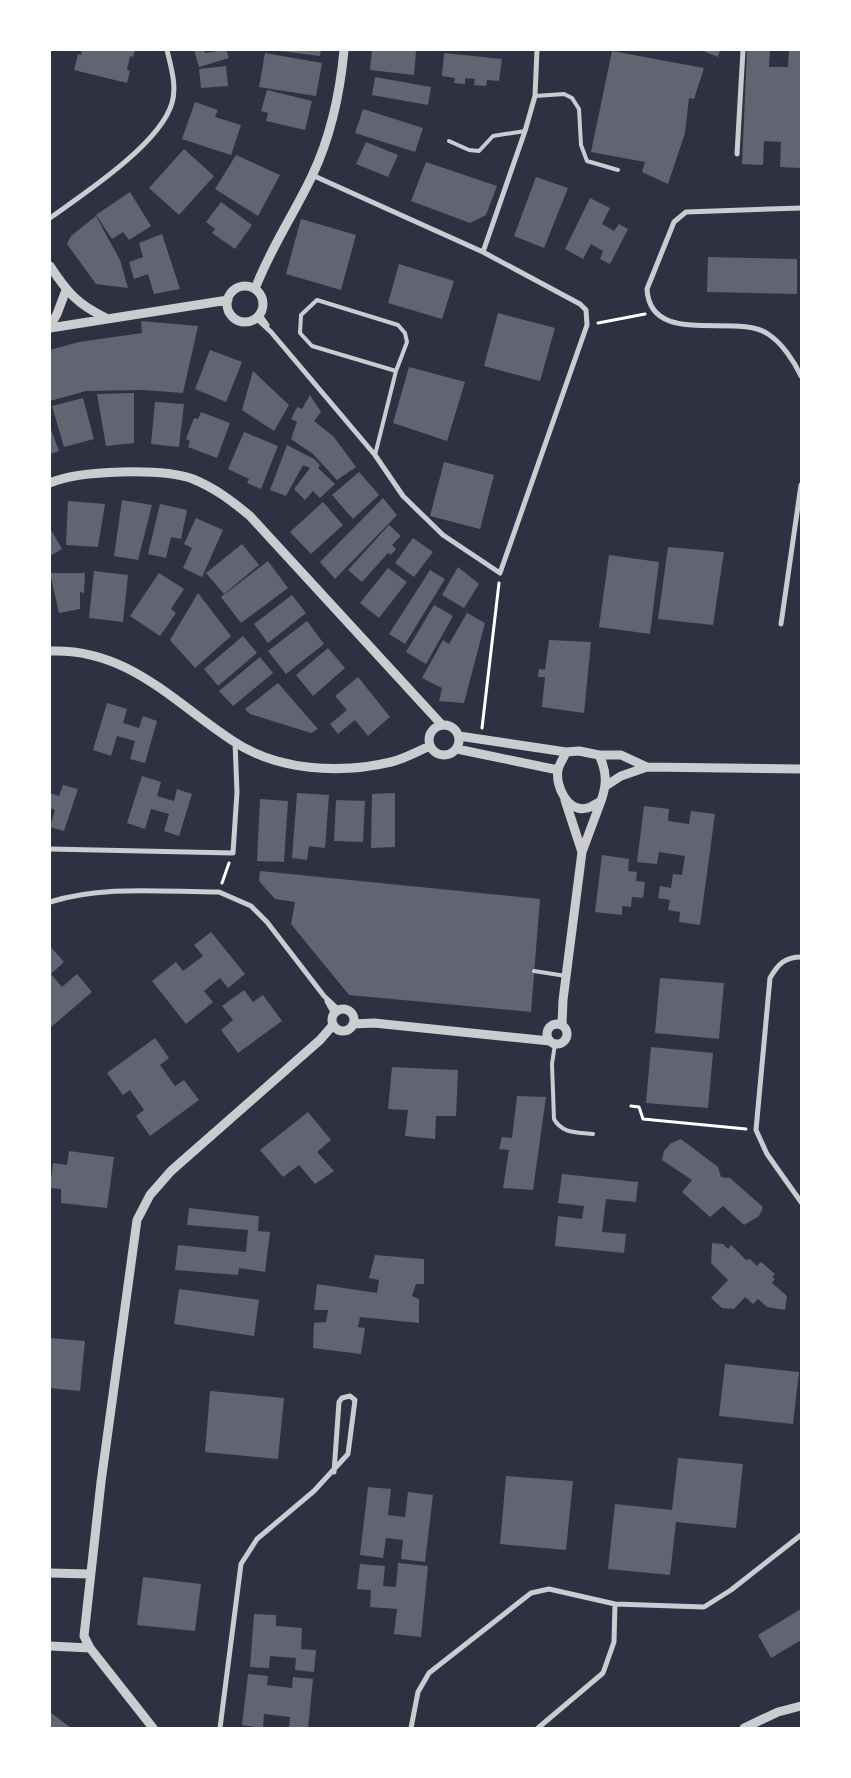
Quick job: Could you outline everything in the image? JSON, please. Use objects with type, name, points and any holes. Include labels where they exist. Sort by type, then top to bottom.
[{"type":"street","points":[[50,218],[143,146],[164,120],[172,103],[173,90],[173,73],[167,50]]},
{"type":"street","points":[[252,288],[312,175],[331,127],[340,86],[344,50]]},
{"type":"street","points":[[483,252],[526,131],[535,96],[537,50]]},
{"type":"street","points":[[737,154],[743,50]]},
{"type":"street","points":[[258,316],[375,455],[403,496],[443,535],[500,574],[587,325],[588,317],[580,304],[483,252],[312,175]]},
{"type":"street","points":[[801,208],[686,212],[674,222],[647,289],[647,299],[653,312],[674,322],[691,325],[756,328],[768,333],[786,353],[801,376]]},
{"type":"street","points":[[50,266],[66,290],[86,308],[106,318]]},
{"type":"street","points":[[238,287],[252,288],[259,293],[263,303],[258,316],[244,322],[238,320],[233,317],[227,303],[233,290],[238,287]]},
{"type":"street","points":[[50,327],[66,290]]},
{"type":"street","points":[[50,327],[206,304],[227,303]]},
{"type":"street","points":[[50,483],[98,472],[143,472],[191,478],[224,494],[250,516],[442,725]]},
{"type":"street","points":[[781,624],[801,485]]},
{"type":"street","points":[[50,651],[63,651],[112,660],[138,672],[235,742],[258,754],[287,764],[317,768],[346,768],[392,762],[430,746]]},
{"type":"street","points":[[442,725],[449,726],[459,736],[457,749],[451,754],[442,755],[435,753],[430,746],[429,737],[434,729],[442,725]]},
{"type":"street","points":[[459,736],[566,752],[579,751],[599,755],[621,755],[647,767]]},
{"type":"street","points":[[50,849],[233,853],[237,792],[235,742]]},
{"type":"street","points":[[457,749],[558,770]]},
{"type":"street","points":[[566,752],[558,770],[558,782],[582,852]]},
{"type":"street","points":[[559,1024],[582,852],[607,785],[606,774],[599,755]]},
{"type":"street","points":[[607,785],[621,776],[647,767],[801,769]]},
{"type":"street","points":[[565,800],[576,808],[586,809],[601,801]]},
{"type":"street","points":[[50,902],[67,896],[103,892],[219,892],[251,906],[267,922],[336,1012],[335,1027],[172,1171],[150,1196],[137,1220],[90,1574],[84,1636],[90,1648],[152,1728]]},
{"type":"street","points":[[801,957],[790,957],[777,965],[770,978],[756,1130],[768,1154],[801,1202]]},
{"type":"street","points":[[335,1027],[344,1031],[350,1029],[354,1021],[351,1012],[345,1009],[336,1012]]},
{"type":"street","points":[[354,1021],[551,1040],[562,1043],[566,1039],[568,1032],[559,1024]]},
{"type":"street","points":[[551,1040],[549,1027],[559,1024]]},
{"type":"street","points":[[220,1728],[241,1564],[257,1539],[334,1472],[351,1448],[356,1410],[356,1400],[352,1396],[342,1398],[339,1402],[334,1472]]},
{"type":"street","points":[[411,1728],[418,1692],[429,1673],[531,1594],[549,1589],[614,1604],[704,1607],[731,1590],[801,1534]]},
{"type":"street","points":[[50,1573],[90,1574]]},
{"type":"street","points":[[538,1728],[603,1673],[614,1642],[614,1604]]},
{"type":"street","points":[[50,1646],[90,1648]]},
{"type":"street","points":[[744,1728],[778,1712],[801,1706]]},
{"type":"lane","points":[[535,96],[564,94],[572,98],[579,109],[581,145],[587,161],[618,170]]},
{"type":"lane","points":[[449,141],[469,150],[479,151],[493,136],[526,131]]},
{"type":"lane","points":[[375,455],[396,370],[407,342],[405,332],[398,324],[317,300],[301,315],[300,333],[312,346],[396,370]]},
{"type":"lane","points":[[534,971],[566,976]]},
{"type":"lane","points":[[551,1040],[554,1119],[558,1126],[565,1130],[593,1134]]},
{"type":"path","points":[[587,325],[653,312]]},
{"type":"path","points":[[480,738],[500,574]]},
{"type":"path","points":[[219,892],[233,853]]},
{"type":"path","points":[[631,1106],[639,1107],[643,1120],[756,1130]]},
{"type":"building","points":[[82,50],[135,50],[133,57],[130,56],[127,70],[130,71],[127,83],[74,70],[78,54],[81,55]]},
{"type":"building","points":[[194,50],[204,50],[205,53],[226,50],[229,58],[199,67]]},
{"type":"building","points":[[272,50],[321,50],[320,56]]},
{"type":"building","points":[[372,50],[416,51],[414,75],[370,70]]},
{"type":"building","points":[[701,50],[720,50],[718,57]]},
{"type":"building","points":[[747,50],[770,50],[769,67],[788,67],[789,50],[801,50],[801,168],[780,167],[781,142],[764,141],[763,165],[742,164]]},
{"type":"building","points":[[612,51],[704,68],[694,99],[689,98],[685,133],[668,184],[642,172],[645,162],[591,152]]},
{"type":"building","points":[[265,53],[322,63],[316,96],[259,87]]},
{"type":"building","points":[[444,53],[502,59],[499,81],[487,80],[486,86],[474,85],[475,79],[465,78],[465,84],[454,83],[455,78],[442,76]]},
{"type":"building","points":[[226,66],[228,86],[201,88],[199,69]]},
{"type":"building","points":[[375,77],[431,87],[428,105],[372,95]]},
{"type":"building","points":[[267,90],[312,101],[305,130],[266,121],[268,113],[261,111]]},
{"type":"building","points":[[195,102],[218,110],[215,117],[241,125],[231,155],[182,139]]},
{"type":"building","points":[[363,109],[423,128],[415,152],[355,133]]},
{"type":"building","points":[[366,142],[398,155],[388,177],[356,164]]},
{"type":"building","points":[[184,149],[214,176],[179,215],[149,188]]},
{"type":"building","points":[[236,155],[280,175],[258,216],[215,189]]},
{"type":"building","points":[[426,162],[497,186],[486,215],[470,223],[411,201]]},
{"type":"building","points":[[536,177],[568,188],[544,248],[514,236]]},
{"type":"building","points":[[130,192],[151,226],[129,240],[123,232],[112,239],[96,215]]},
{"type":"building","points":[[590,198],[610,208],[602,224],[614,231],[619,224],[628,229],[610,264],[600,259],[603,251],[591,244],[583,259],[565,249]]},
{"type":"building","points":[[221,202],[252,225],[235,249],[212,233],[215,229],[206,222]]},
{"type":"building","points":[[96,216],[120,260],[128,288],[96,284],[67,244],[71,236]]},
{"type":"building","points":[[301,219],[356,235],[341,290],[286,274]]},
{"type":"building","points":[[162,234],[180,289],[154,294],[148,274],[134,279],[129,262],[143,257],[139,243]]},
{"type":"building","points":[[708,257],[797,259],[797,294],[707,292]]},
{"type":"building","points":[[399,264],[454,281],[442,319],[388,303]]},
{"type":"building","points":[[498,313],[555,328],[540,381],[484,366]]},
{"type":"building","points":[[141,321],[198,326],[183,393],[143,390],[86,391],[50,401],[50,350],[79,342],[142,333]]},
{"type":"building","points":[[210,350],[242,362],[226,402],[195,389]]},
{"type":"building","points":[[409,367],[465,382],[447,441],[393,423]]},
{"type":"building","points":[[253,371],[289,405],[274,431],[242,410]]},
{"type":"building","points":[[134,393],[134,443],[106,446],[97,394]]},
{"type":"building","points":[[310,395],[321,412],[314,421],[334,437],[356,467],[337,480],[313,454],[291,439],[297,422],[291,419],[297,407],[302,409]]},
{"type":"building","points":[[83,398],[94,439],[64,447],[52,406]]},
{"type":"building","points":[[155,402],[184,404],[179,447],[151,444]]},
{"type":"building","points":[[201,412],[230,423],[217,458],[188,447],[190,441],[186,439],[194,418],[198,419]]},
{"type":"building","points":[[50,427],[59,451],[50,454]]},
{"type":"building","points":[[244,432],[278,446],[261,489],[247,483],[249,479],[228,469]]},
{"type":"building","points":[[287,445],[314,459],[320,465],[318,468],[335,484],[320,498],[313,491],[305,500],[294,489],[310,468],[303,465],[286,496],[270,490]]},
{"type":"building","points":[[444,462],[494,475],[480,529],[430,516]]},
{"type":"building","points":[[359,472],[379,495],[353,519],[332,495]]},
{"type":"building","points":[[383,498],[397,515],[335,579],[320,562]]},
{"type":"building","points":[[122,500],[152,505],[138,560],[114,556]]},
{"type":"building","points":[[68,501],[105,504],[98,547],[66,545]]},
{"type":"building","points":[[323,502],[343,525],[311,554],[290,532]]},
{"type":"building","points":[[160,504],[187,510],[181,539],[171,537],[166,558],[148,554]]},
{"type":"building","points":[[196,518],[223,530],[202,577],[183,568],[192,548],[184,544]]},
{"type":"building","points":[[389,525],[401,536],[392,545],[396,549],[391,555],[388,553],[362,582],[348,570]]},
{"type":"building","points":[[50,528],[62,549],[50,556]]},
{"type":"building","points":[[413,538],[433,552],[414,577],[395,563]]},
{"type":"building","points":[[242,544],[259,565],[224,594],[206,573]]},
{"type":"building","points":[[668,547],[724,552],[713,625],[658,619]]},
{"type":"building","points":[[609,555],[659,562],[650,634],[599,627]]},
{"type":"building","points":[[268,561],[288,588],[241,623],[221,597]]},
{"type":"building","points":[[458,567],[479,584],[464,608],[442,595]]},
{"type":"building","points":[[388,568],[407,582],[379,618],[360,603]]},
{"type":"building","points":[[430,570],[445,579],[405,644],[389,634]]},
{"type":"building","points":[[94,571],[128,575],[123,622],[89,618]]},
{"type":"building","points":[[50,573],[85,573],[84,593],[80,592],[80,609],[59,613]]},
{"type":"building","points":[[159,573],[184,589],[171,609],[176,613],[160,636],[130,616]]},
{"type":"building","points":[[198,593],[231,636],[195,668],[170,640]]},
{"type":"building","points":[[292,595],[306,613],[268,643],[254,624]]},
{"type":"building","points":[[434,605],[453,616],[426,664],[406,652]]},
{"type":"building","points":[[467,613],[485,623],[464,703],[439,701],[442,688],[422,678],[443,640],[449,644]]},
{"type":"building","points":[[307,621],[324,644],[286,674],[268,651]]},
{"type":"building","points":[[243,636],[257,653],[218,686],[204,669]]},
{"type":"building","points":[[549,640],[591,642],[584,713],[542,707],[545,677],[538,677],[539,669],[545,670]]},
{"type":"building","points":[[328,648],[345,668],[313,696],[296,675]]},
{"type":"building","points":[[260,657],[273,673],[233,706],[219,691]]},
{"type":"building","points":[[358,677],[390,717],[368,736],[355,720],[338,734],[330,724],[347,710],[335,696]]},
{"type":"building","points":[[278,683],[318,729],[311,733],[250,714],[245,709]]},
{"type":"building","points":[[107,703],[127,709],[123,723],[139,728],[143,716],[157,721],[145,763],[130,759],[135,741],[117,736],[111,756],[93,750]]},
{"type":"building","points":[[142,776],[161,782],[157,796],[174,801],[177,789],[192,794],[179,836],[164,831],[169,814],[151,809],[145,829],[127,823]]},
{"type":"building","points":[[63,785],[78,789],[64,831],[50,827],[55,810],[50,808],[50,793],[59,796]]},
{"type":"building","points":[[297,793],[329,795],[325,848],[309,846],[307,860],[292,858]]},
{"type":"building","points":[[395,793],[395,847],[371,848],[372,794]]},
{"type":"building","points":[[260,799],[288,801],[284,862],[257,861]]},
{"type":"building","points":[[336,800],[365,801],[363,842],[334,841]]},
{"type":"building","points":[[644,806],[669,809],[668,821],[689,824],[691,811],[715,814],[700,925],[679,922],[680,912],[668,910],[670,900],[658,898],[660,886],[671,888],[673,874],[682,875],[685,856],[659,852],[657,864],[637,862]]},
{"type":"building","points":[[602,855],[629,859],[628,871],[637,872],[636,881],[645,882],[643,898],[632,897],[631,907],[622,906],[622,915],[595,912]]},
{"type":"building","points":[[260,871],[540,899],[531,1012],[349,995],[291,924],[295,902],[275,899],[259,881]]},
{"type":"building","points":[[211,932],[245,974],[228,988],[220,978],[204,991],[213,1002],[186,1024],[152,981],[176,962],[183,971],[203,956],[194,945]]},
{"type":"building","points":[[50,946],[64,962],[51,974],[62,987],[77,974],[92,992],[50,1028]]},
{"type":"building","points":[[660,978],[724,983],[719,1039],[655,1033]]},
{"type":"building","points":[[244,990],[253,1002],[263,995],[282,1021],[238,1053],[221,1030],[233,1020],[222,1006]]},
{"type":"building","points":[[155,1038],[169,1058],[160,1065],[175,1086],[184,1080],[199,1100],[150,1136],[136,1116],[144,1110],[130,1090],[123,1095],[107,1073]]},
{"type":"building","points":[[651,1047],[713,1053],[708,1108],[646,1103]]},
{"type":"building","points":[[392,1067],[458,1070],[456,1116],[436,1116],[435,1139],[405,1136],[408,1110],[388,1109]]},
{"type":"building","points":[[517,1096],[546,1097],[533,1190],[503,1188],[509,1150],[499,1149],[502,1137],[512,1138]]},
{"type":"building","points":[[308,1112],[331,1140],[317,1152],[334,1171],[315,1184],[299,1165],[283,1177],[260,1150]]},
{"type":"building","points":[[681,1139],[718,1167],[721,1177],[730,1178],[763,1207],[759,1216],[744,1225],[723,1206],[710,1217],[682,1192],[692,1180],[662,1160],[664,1151],[671,1143]]},
{"type":"building","points":[[69,1151],[114,1157],[107,1208],[61,1203],[61,1189],[50,1188],[53,1163],[67,1165]]},
{"type":"building","points":[[562,1174],[638,1182],[636,1202],[606,1199],[602,1232],[626,1234],[624,1253],[555,1246],[558,1216],[582,1219],[584,1206],[558,1203]]},
{"type":"building","points":[[189,1208],[259,1216],[258,1231],[270,1232],[265,1272],[239,1268],[238,1275],[175,1270],[178,1245],[246,1252],[248,1230],[187,1225]]},
{"type":"building","points":[[712,1243],[723,1244],[728,1249],[731,1245],[746,1260],[750,1259],[757,1266],[761,1262],[775,1274],[772,1277],[775,1279],[772,1283],[787,1296],[785,1310],[767,1307],[758,1299],[753,1304],[745,1297],[734,1309],[722,1308],[711,1298],[728,1280],[711,1263]]},
{"type":"building","points":[[375,1255],[424,1259],[424,1284],[416,1284],[412,1296],[419,1299],[419,1323],[360,1317],[358,1327],[365,1328],[361,1354],[313,1348],[314,1323],[326,1322],[328,1310],[314,1310],[317,1284],[377,1293],[379,1280],[369,1278]]},
{"type":"building","points":[[179,1289],[259,1300],[254,1336],[174,1324]]},
{"type":"building","points":[[50,1338],[85,1341],[80,1391],[50,1388]]},
{"type":"building","points":[[725,1364],[799,1372],[793,1424],[719,1416]]},
{"type":"building","points":[[210,1391],[284,1398],[278,1459],[205,1452]]},
{"type":"building","points":[[678,1458],[743,1464],[736,1528],[676,1522],[670,1575],[608,1569],[615,1504],[672,1510]]},
{"type":"building","points":[[506,1476],[573,1481],[566,1550],[500,1544]]},
{"type":"building","points":[[368,1487],[391,1489],[388,1515],[405,1517],[408,1492],[433,1495],[425,1562],[401,1559],[403,1540],[386,1538],[383,1558],[360,1555]]},
{"type":"building","points":[[398,1563],[428,1566],[421,1637],[394,1634],[397,1609],[370,1607],[371,1590],[357,1589],[360,1564],[385,1566],[383,1586],[396,1587]]},
{"type":"building","points":[[143,1577],[201,1584],[195,1631],[137,1625]]},
{"type":"building","points":[[801,1609],[801,1640],[771,1658],[758,1635]]},
{"type":"building","points":[[254,1614],[276,1615],[276,1626],[302,1628],[301,1649],[316,1650],[314,1672],[295,1670],[296,1658],[270,1656],[269,1668],[250,1667]]},
{"type":"building","points":[[248,1674],[268,1676],[267,1685],[292,1688],[293,1677],[313,1679],[308,1728],[289,1728],[290,1717],[264,1714],[263,1728],[242,1725]]},
{"type":"building","points":[[50,1712],[71,1728],[50,1728]]}]
